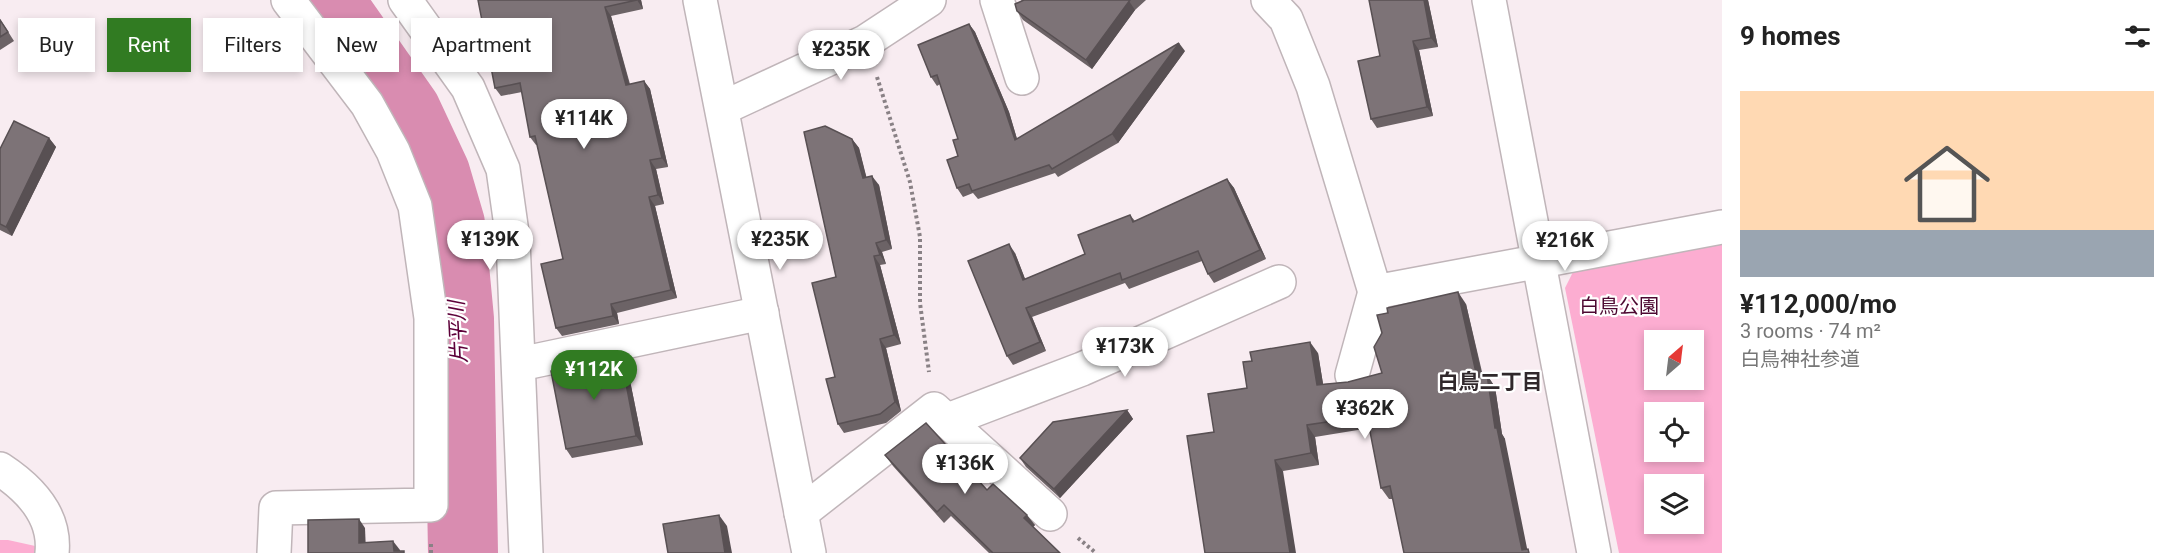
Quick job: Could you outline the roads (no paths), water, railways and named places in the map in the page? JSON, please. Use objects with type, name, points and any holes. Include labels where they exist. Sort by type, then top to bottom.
[{"type":"street","points":[[274,553],[276,508],[432,505],[431,318],[415,206],[393,151],[367,104],[288,0]]},
{"type":"street","points":[[405,0],[468,88],[503,169],[513,240],[520,364],[526,553]]},
{"type":"street","points":[[700,0],[809,553]]},
{"type":"street","points":[[723,108],[866,42],[929,0]]},
{"type":"street","points":[[997,0],[1022,78]]},
{"type":"street","points":[[1268,0],[1286,19],[1313,86],[1374,292],[1352,375]]},
{"type":"street","points":[[1489,0],[1537,263],[1594,553]]},
{"type":"street","points":[[1374,292],[1722,227]]},
{"type":"street","points":[[801,513],[941,414],[1082,369],[1279,282]]},
{"type":"street","points":[[520,364],[762,313]]},
{"type":"street","points":[[941,414],[1050,514]]},
{"type":"street","points":[[0,469],[24,484],[45,513],[53,544],[52,553]]},
{"type":"waterway","name":"片平川","points":[[328,0],[406,111],[435,173],[450,224],[459,319],[463,553]]},
{"type":"district","name":"白鳥二丁目","points":[[1490,382]]},
{"type":"park label","name":"白鳥公園","points":[[1619,306]]}]
